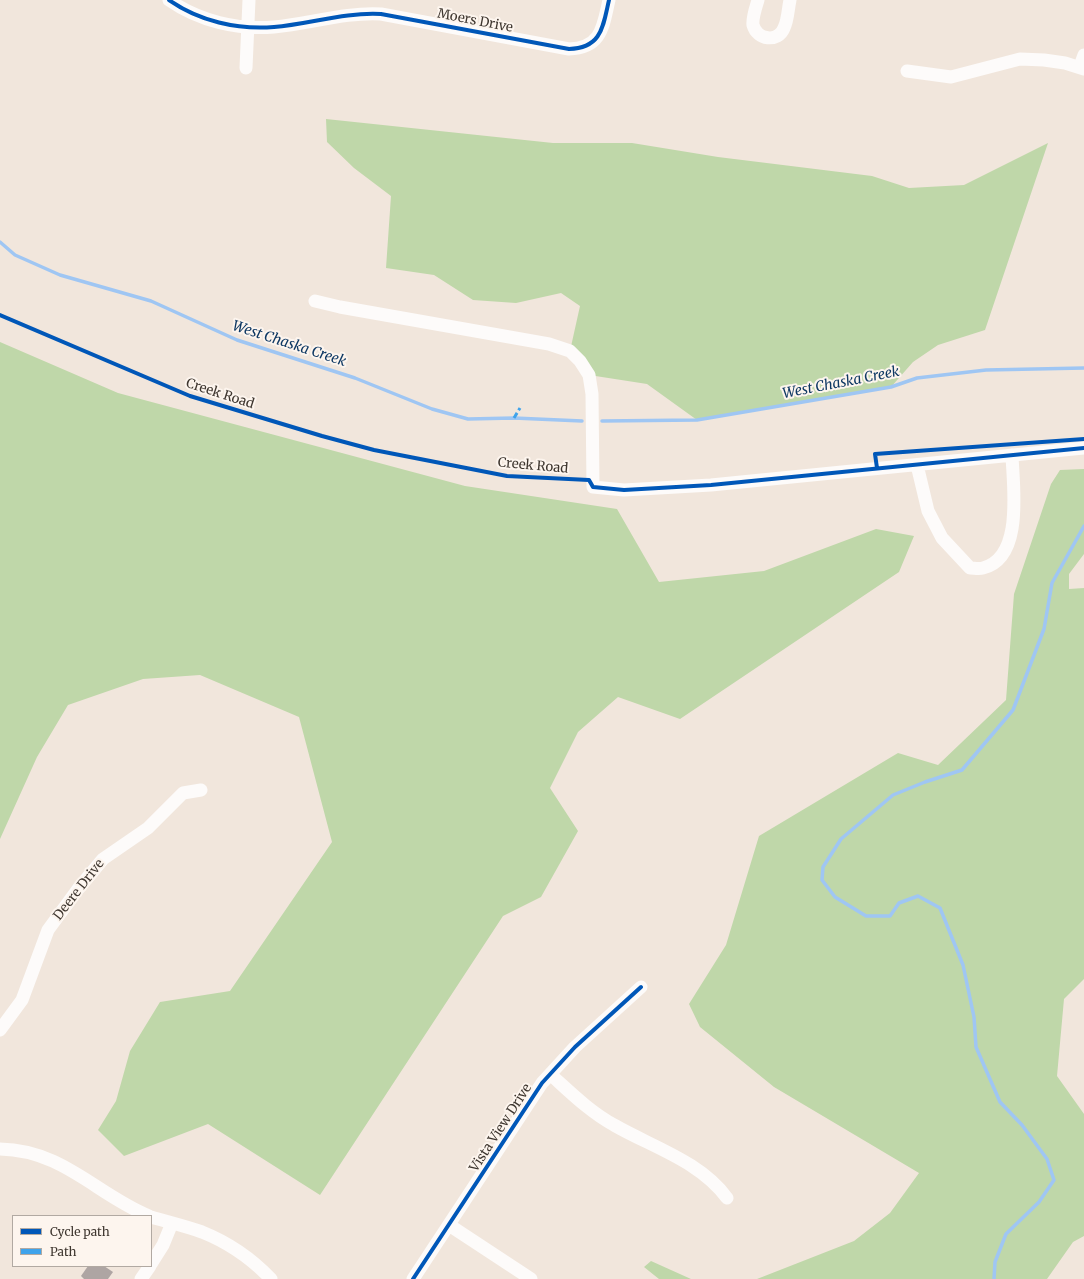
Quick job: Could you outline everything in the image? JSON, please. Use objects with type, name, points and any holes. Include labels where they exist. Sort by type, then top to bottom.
[{"type":"street","name":"Moers Drive","points":[[169,0],[199,18],[240,27],[274,27],[353,14],[381,14],[563,48],[576,48],[589,45],[600,34],[610,0]]},
{"type":"street","points":[[246,68],[250,0]]},
{"type":"street","points":[[758,0],[753,23],[758,34],[766,38],[774,38],[780,34],[784,28],[790,0]]},
{"type":"street","points":[[907,71],[951,77],[1020,59],[1083,63]]},
{"type":"street","points":[[316,301],[340,307],[549,344],[570,351],[580,361],[589,376],[592,394],[593,487],[624,490],[711,485],[1084,448]]},
{"type":"street","points":[[917,464],[928,511],[942,538],[970,568],[983,568],[997,560],[1008,544],[1014,523],[1012,455]]},
{"type":"street","name":"Deere Drive","points":[[0,1030],[22,1000],[48,930],[78,889],[103,859],[148,828],[183,793],[201,790]]},
{"type":"street","name":"Vista View Drive","points":[[412,1279],[550,1074],[575,1047],[641,987]]},
{"type":"street","points":[[550,1074],[592,1111],[615,1126],[691,1165],[719,1187],[727,1198]]},
{"type":"street","points":[[0,1148],[39,1156],[64,1165],[130,1207],[148,1215]]},
{"type":"street","points":[[152,1217],[218,1239],[253,1262],[271,1279]]},
{"type":"street","points":[[152,1262],[163,1245],[172,1223]]},
{"type":"street","points":[[449,1225],[531,1279]]},
{"type":"street","points":[[141,1279],[149,1267]]},
{"type":"green space","points":[[326,119],[553,143],[632,143],[718,157],[872,176],[909,188],[964,185],[1048,143],[985,330],[938,345],[913,362],[891,387],[697,420],[647,384],[589,375],[570,351],[580,306],[561,293],[516,303],[473,300],[434,275],[386,268],[391,196],[354,168],[327,142]]},
{"type":"green space","points":[[0,342],[118,393],[465,486],[617,509],[659,582],[764,571],[876,529],[914,536],[899,572],[680,719],[618,697],[578,732],[550,788],[578,831],[541,897],[503,916],[320,1195],[208,1124],[124,1156],[98,1130],[116,1101],[130,1051],[160,1002],[230,991],[332,842],[299,717],[200,675],[143,679],[68,705],[37,757],[0,839]]},
{"type":"green space","points":[[1084,469],[1084,554],[1069,574],[1069,589],[1084,588],[1084,979],[1064,999],[1057,1076],[1084,1114],[1084,1236],[1073,1242],[1047,1279],[757,1279],[854,1241],[890,1213],[919,1173],[774,1087],[700,1027],[689,1004],[726,945],[759,836],[898,753],[938,765],[1006,700],[1014,594],[1051,484],[1060,470]]},
{"type":"green space","points":[[651,1261],[691,1279],[659,1279],[644,1267]]},
{"type":"building","points":[[87,1267],[106,1267],[113,1272],[108,1279],[84,1279],[81,1276]]},
{"type":"waterway","name":"West Chaska Creek","points":[[0,242],[15,255],[60,275],[151,301],[237,340],[355,378],[432,409],[468,419],[514,418],[582,421]]},
{"type":"waterway","name":"West Chaska Creek","points":[[602,421],[697,420],[891,387],[917,378],[986,370],[1084,368]]},
{"type":"waterway","points":[[994,1279],[995,1262],[1006,1234],[1039,1202],[1054,1180],[1047,1159],[1022,1125],[1000,1102],[976,1047],[974,1017],[963,965],[940,908],[918,896],[899,903],[890,916],[866,916],[835,897],[822,880],[823,867],[841,839],[893,795],[925,782],[962,770],[1013,710],[1044,629],[1052,583],[1084,526]]},
{"type":"marked path","points":[[514,418],[520,408]]},
{"type":"cycle path","points":[[169,0],[193,14],[206,19],[246,27],[274,27],[340,16],[381,14],[569,49],[580,48],[595,40],[602,27],[609,0]]},
{"type":"cycle path","name":"Creek Road","points":[[0,315],[190,396],[322,436],[374,450],[507,476],[589,480],[593,487],[624,490],[711,485],[1084,448]]},
{"type":"cycle path","points":[[877,468],[875,454],[1084,439]]},
{"type":"cycle path","points":[[413,1279],[542,1083],[575,1047],[641,987]]}]
